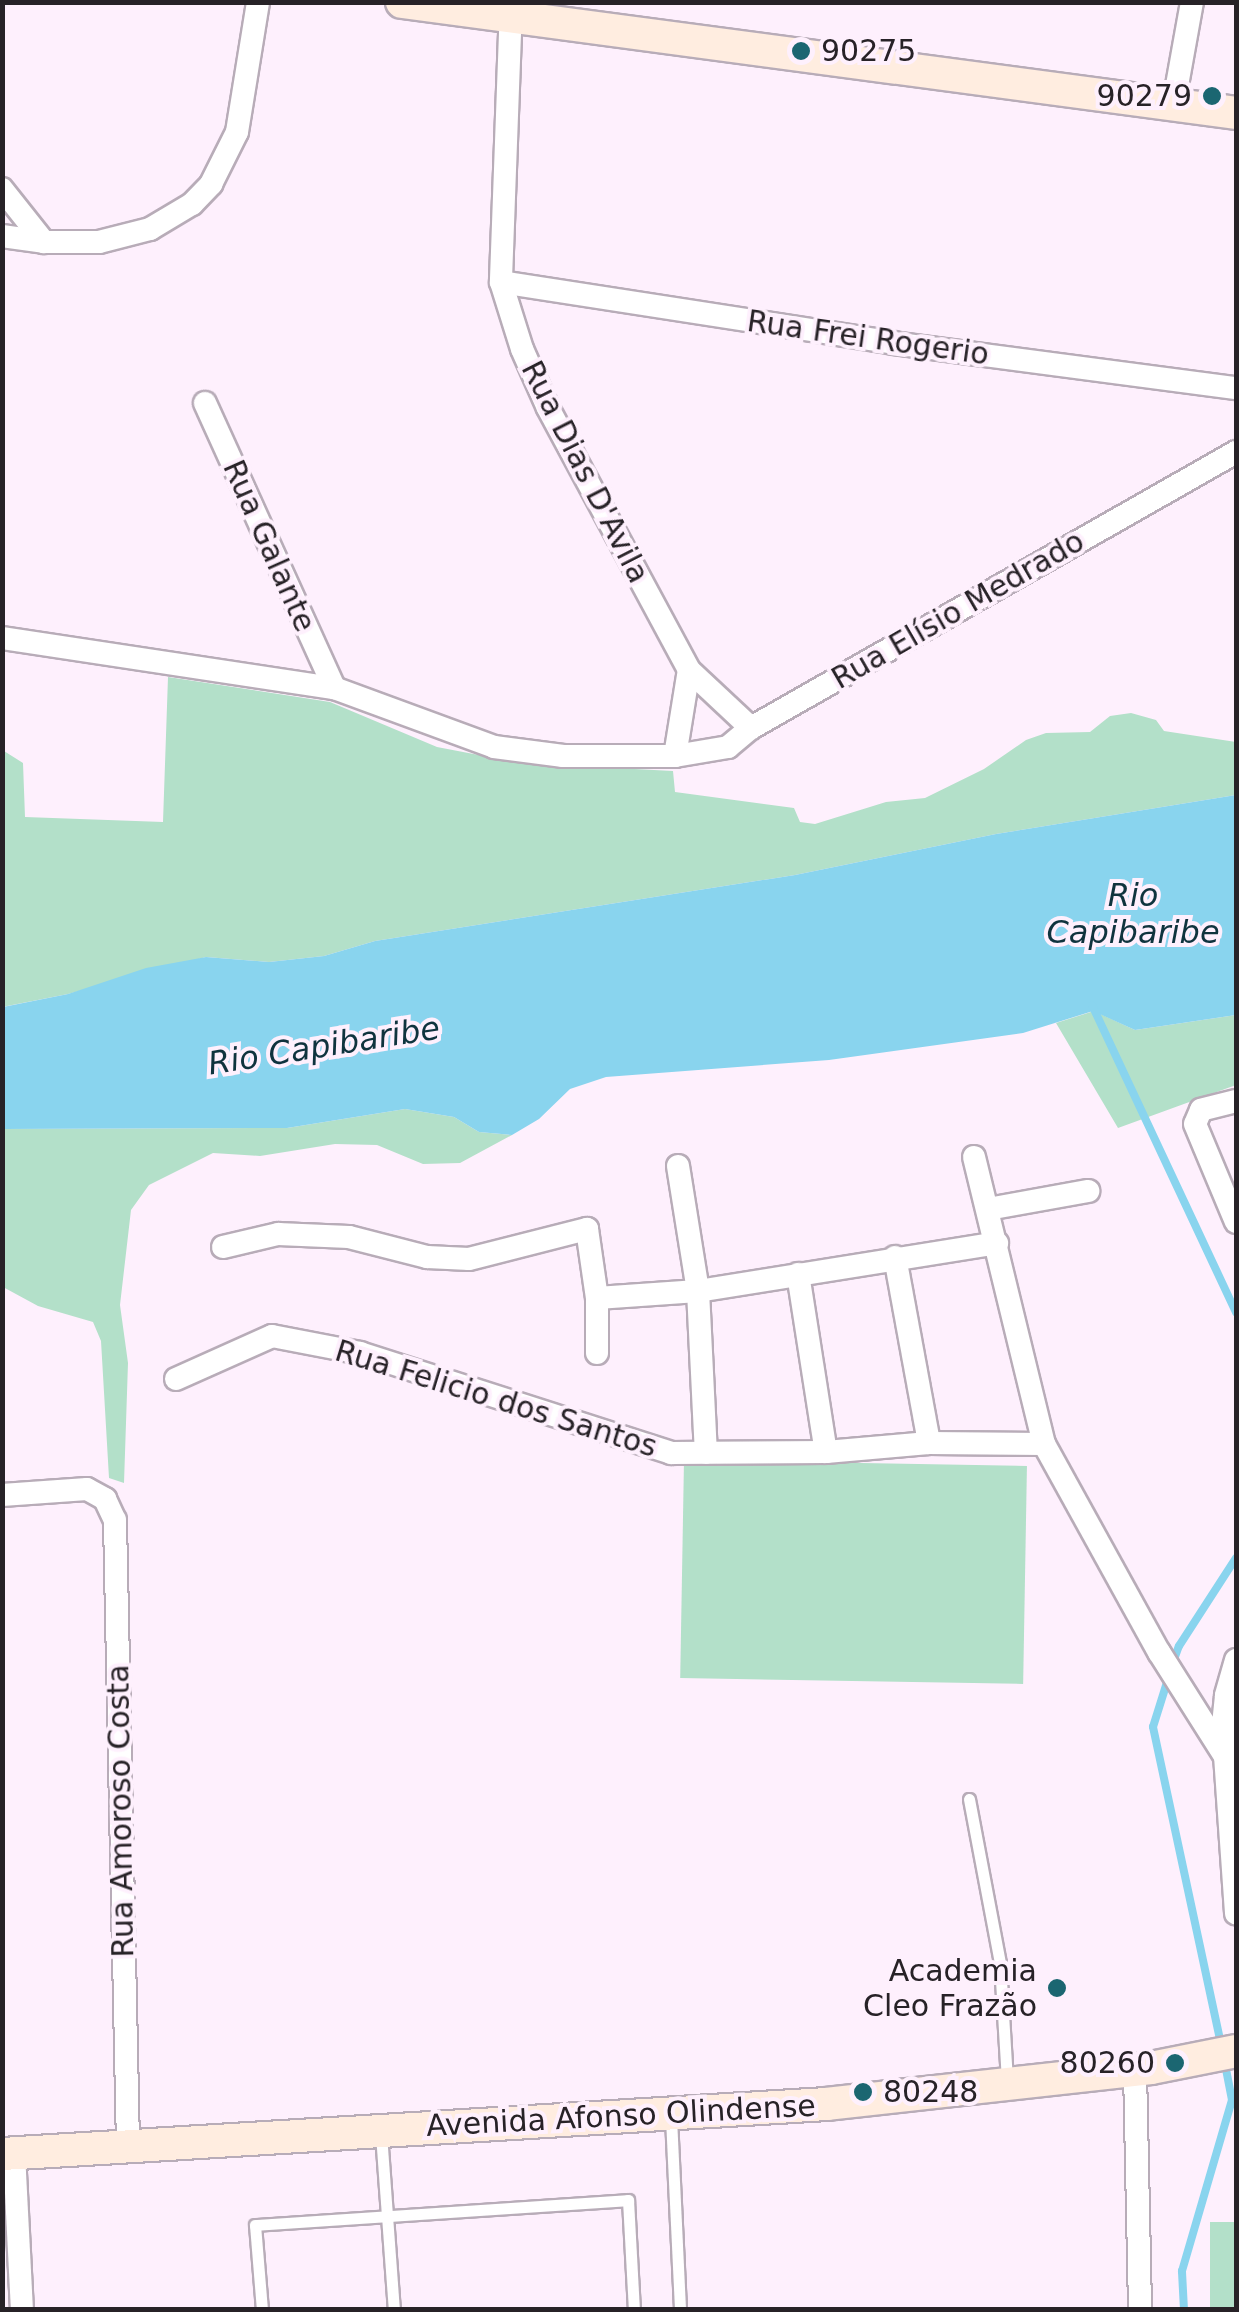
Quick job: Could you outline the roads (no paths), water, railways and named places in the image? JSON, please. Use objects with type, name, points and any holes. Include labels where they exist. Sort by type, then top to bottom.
[{"type":"main road","points":[[402,2],[510,9],[1236,113]]},
{"type":"main road","name":"Avenida Afonso Olindense","points":[[8,2154],[671,2114],[1007,2086],[1135,2070],[1221,2054]]},
{"type":"street","points":[[2,236],[44,242],[99,242],[150,229],[171,219],[211,184],[237,132],[258,2]]},
{"type":"street","points":[[1174,102],[1192,2]]},
{"type":"street","name":"Rua Dias D'Avila","points":[[510,9],[500,282],[522,349],[548,408],[689,670],[750,728]]},
{"type":"street","points":[[2,190],[44,242]]},
{"type":"street","name":"Rua Frei Rogerio","points":[[500,282],[893,343],[1236,388]]},
{"type":"street","name":"Rua Galante","points":[[205,403],[334,688]]},
{"type":"street","name":"Rua Elísio Medrado","points":[[2,638],[334,688],[494,746],[563,756],[675,756],[728,746],[750,728],[1236,452]]},
{"type":"street","points":[[675,756],[689,670]]},
{"type":"street","points":[[1236,1101],[1208,1106],[1197,1116],[1197,1132],[1236,1222]]},
{"type":"street","points":[[974,1157],[1044,1444],[1159,1652],[1224,1756]]},
{"type":"street","name":"Rua Felicio dos Santos","points":[[678,1166],[698,1291],[706,1453]]},
{"type":"street","points":[[988,1209],[1088,1191]]},
{"type":"street","points":[[223,1248],[278,1234],[349,1236],[428,1257],[469,1258],[588,1229],[597,1298],[596,1353]]},
{"type":"street","points":[[597,1298],[698,1291],[997,1243]]},
{"type":"street","points":[[895,1257],[929,1443]]},
{"type":"street","points":[[798,1274],[826,1452]]},
{"type":"street","name":"Rua Felicio dos Santos","points":[[176,1379],[272,1336],[379,1358],[671,1452],[826,1452],[929,1443],[1044,1444]]},
{"type":"street","name":"Rua Amoroso Costa","points":[[2,1495],[87,1489],[105,1499],[115,1520],[128,2146]]},
{"type":"street","points":[[1236,1660],[1226,1696],[1224,1756],[1236,1914]]},
{"type":"street","points":[[1135,2070],[1140,2310]]},
{"type":"street","points":[[8,2154],[22,2310]]},
{"type":"lane","points":[[969,1799],[1000,1963],[1007,2086]]},
{"type":"lane","points":[[671,2114],[680,2310]]},
{"type":"lane","points":[[380,2131],[394,2310]]},
{"type":"lane","points":[[262,2310],[255,2224],[628,2200],[634,2310]]},
{"type":"water","name":"Rio Capibaribe","points":[[1236,795],[1236,1015],[1135,1030],[1093,1011],[1023,1033],[829,1060],[606,1077],[570,1089],[539,1119],[512,1135],[479,1132],[454,1117],[405,1109],[287,1128],[3,1129],[3,1007],[68,994],[146,968],[206,957],[269,962],[324,956],[375,941],[795,875],[996,834]]},
{"type":"waterway","points":[[1092,1005],[1236,1313]]},
{"type":"waterway","points":[[1172,1665],[1179,1646],[1236,1558]]},
{"type":"waterway","points":[[1168,1679],[1153,1727],[1221,2045]]},
{"type":"waterway","points":[[1184,2310],[1182,2271],[1232,2100],[1225,2064]]},
{"type":"place","name":"90275","points":[[801,51]]},
{"type":"place","name":"90279","points":[[1212,96]]},
{"type":"place","name":"Academia Cleo Frazão","points":[[1057,1988]]},
{"type":"place","name":"80260","points":[[1175,2063]]},
{"type":"place","name":"80248","points":[[863,2092]]}]
